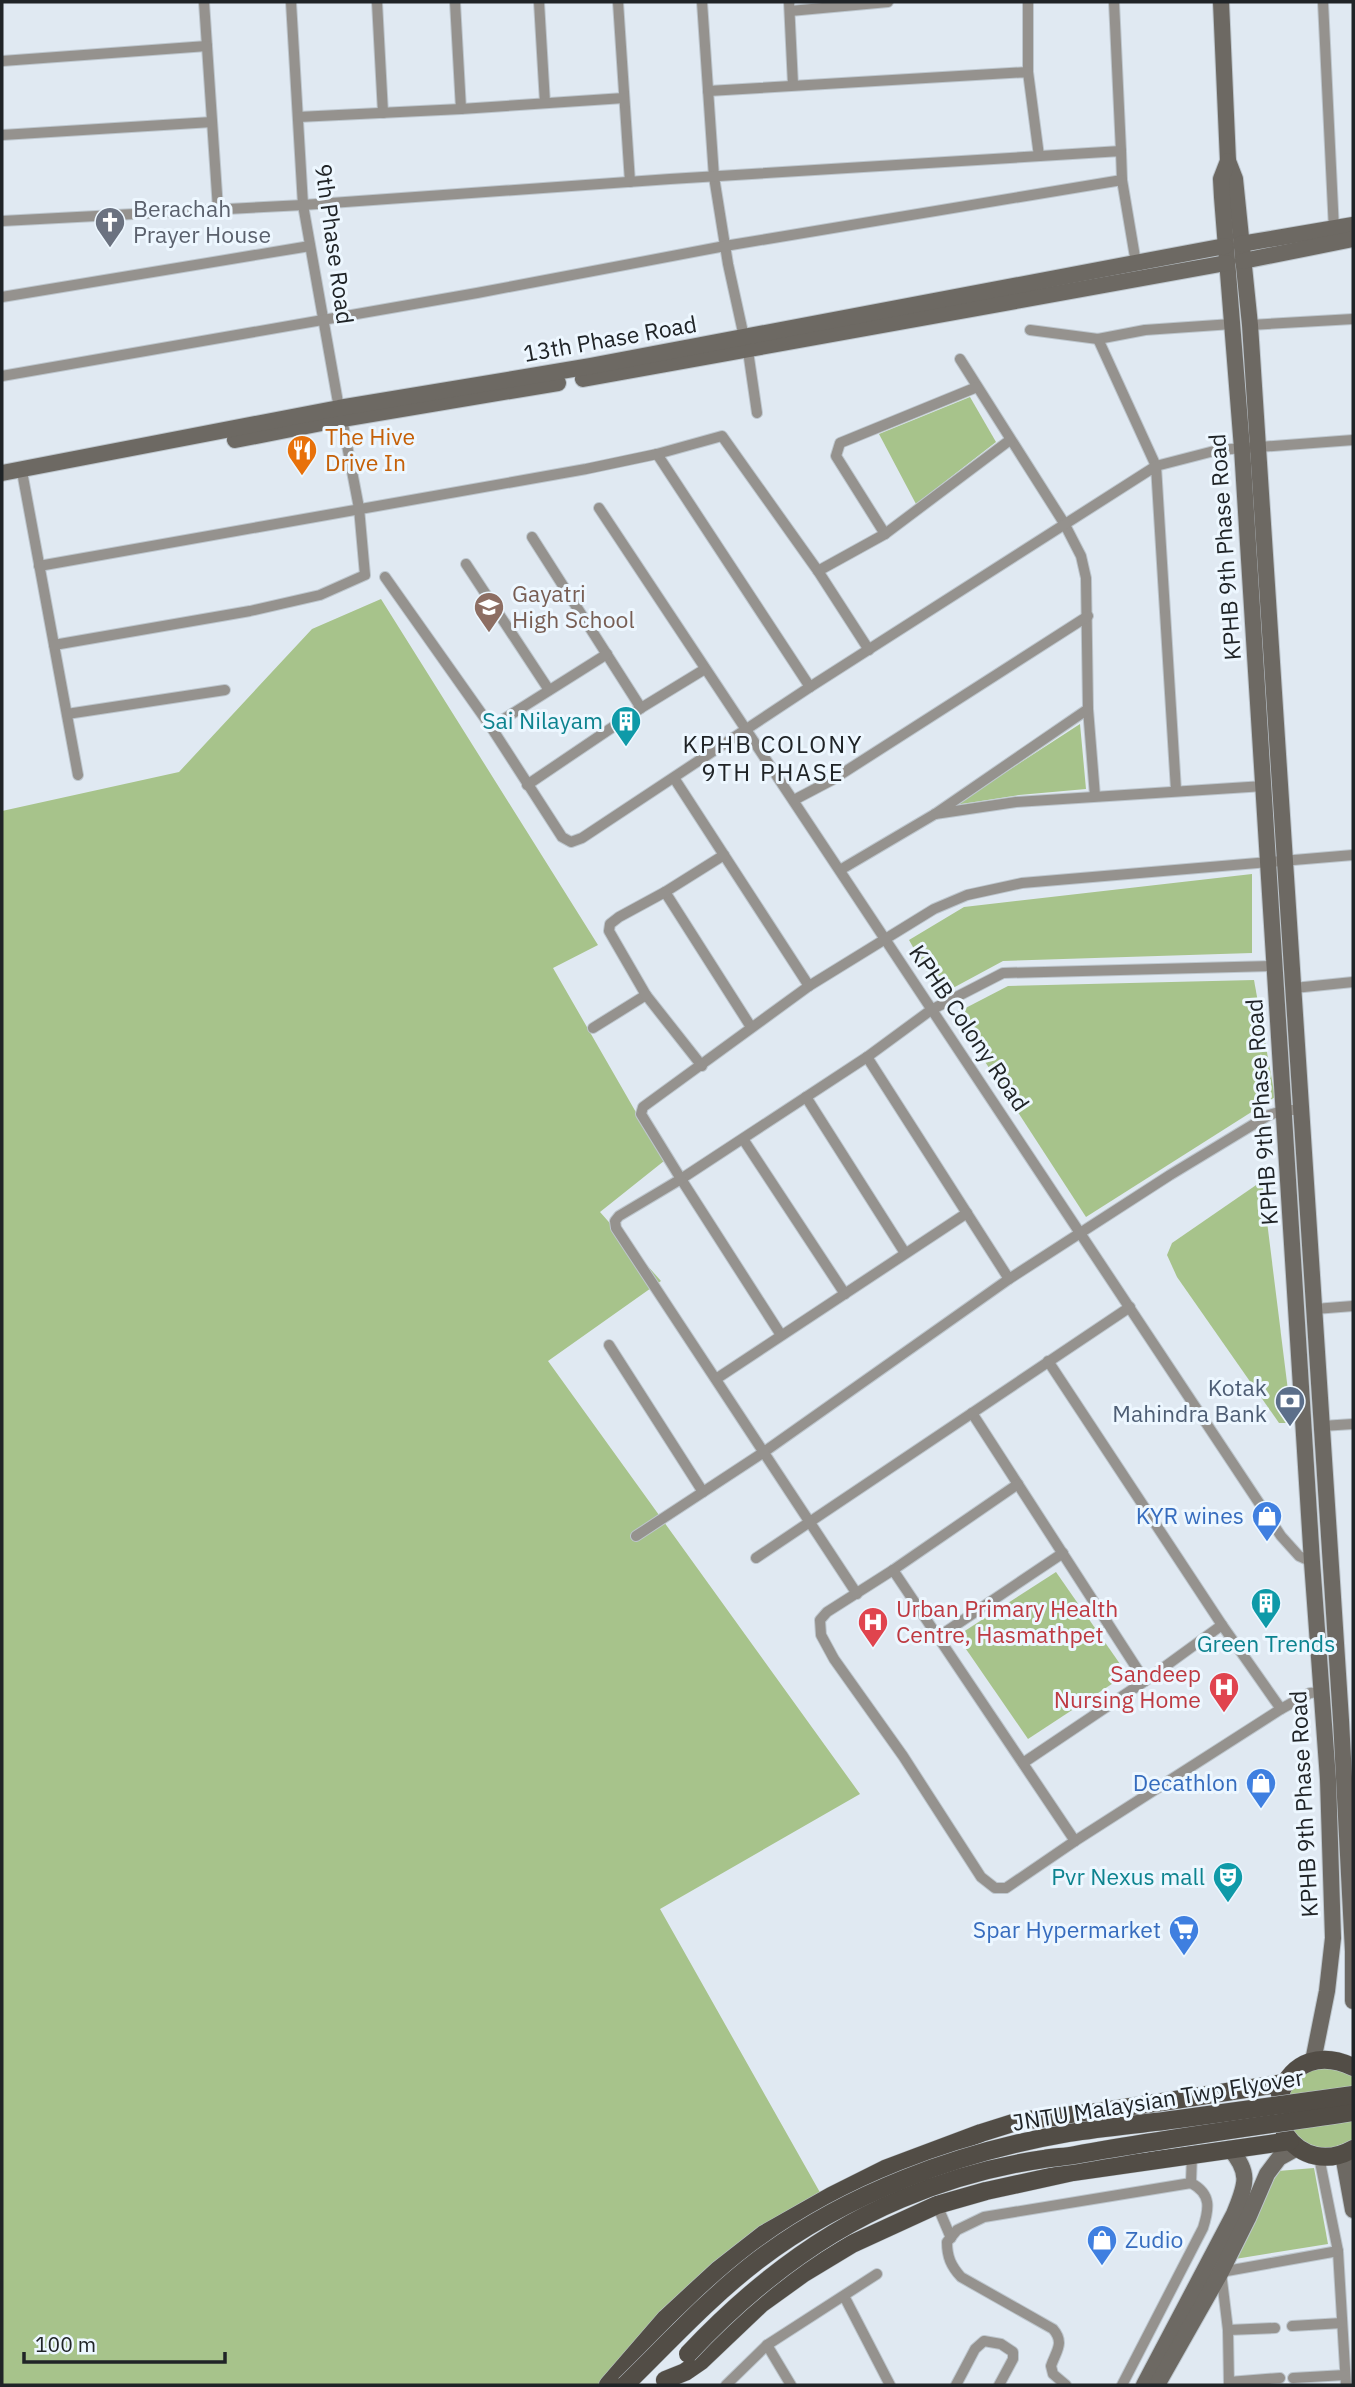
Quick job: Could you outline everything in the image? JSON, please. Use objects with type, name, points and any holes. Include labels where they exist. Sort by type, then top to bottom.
[{"type":"main road","points":[[1348,2152],[1319,2157],[1294,2145],[1281,2128],[1277,2113],[1278,2098],[1284,2083],[1301,2066],[1327,2059],[1341,2061],[1353,2067]]},
{"type":"main road","points":[[608,2385],[666,2318],[718,2270],[764,2234],[885,2169],[1019,2121],[1284,2083]]},
{"type":"main road","name":"JNTU Malaysian Twp Flyover","points":[[625,2385],[707,2303],[757,2260],[824,2218],[904,2179],[980,2154],[1069,2133],[1353,2095]]},
{"type":"main road","points":[[1136,2106],[1146,2161]]},
{"type":"main road","name":"JNTU Malaysian Twp Flyover","points":[[663,2383],[688,2354],[742,2302],[786,2266],[838,2230],[903,2198],[998,2168],[1044,2159],[1165,2138],[1353,2112]]},
{"type":"main road","points":[[663,2383],[701,2361],[761,2304],[804,2273],[852,2244],[937,2205],[1073,2172],[1230,2149],[1294,2145]]},
{"type":"street","points":[[204,2],[218,209]]},
{"type":"street","name":"9th Phase Road","points":[[54,645],[250,611],[320,595],[365,575],[359,508],[303,205],[291,2]]},
{"type":"street","points":[[377,2],[383,113]]},
{"type":"street","points":[[455,2],[461,109]]},
{"type":"street","points":[[539,2],[545,103]]},
{"type":"street","points":[[618,2],[629,182]]},
{"type":"street","points":[[702,2],[714,177],[757,414]]},
{"type":"street","points":[[793,85],[789,6],[888,2]]},
{"type":"street","points":[[1028,2],[1028,72],[1039,156]]},
{"type":"street","points":[[1114,2],[1122,180],[1136,263]]},
{"type":"street","name":"KPHB 9th Phase Road","points":[[1221,2],[1228,161],[1221,179],[1229,197],[1234,254],[1232,324],[1275,966],[1315,1310],[1347,1720],[1353,2001]]},
{"type":"street","points":[[1323,2],[1334,229]]},
{"type":"street","points":[[2,61],[207,46]]},
{"type":"street","points":[[708,91],[1028,72]]},
{"type":"street","points":[[298,117],[624,97]]},
{"type":"street","points":[[2,135],[212,122]]},
{"type":"street","points":[[2,221],[303,205],[1121,151]]},
{"type":"street","points":[[2,376],[725,246],[1122,180]]},
{"type":"street","points":[[1234,254],[1353,225]]},
{"type":"street","points":[[1234,254],[1353,239]]},
{"type":"street","points":[[2,297],[310,246]]},
{"type":"street","name":"KPHB 9th Phase Road","points":[[1234,254],[1251,325],[1294,988],[1293,1110],[1312,1562],[1322,1692],[1334,1938],[1313,2061]]},
{"type":"street","name":"13th Phase Road","points":[[799,334],[1136,263],[1234,254]]},
{"type":"street","name":"13th Phase Road","points":[[2,481],[340,413],[746,344],[1234,254]]},
{"type":"street","points":[[1251,325],[1353,319]]},
{"type":"street","points":[[1030,330],[1098,339],[1145,330],[1232,324]]},
{"type":"street","points":[[1098,339],[1156,466],[1176,790]]},
{"type":"street","points":[[960,359],[1064,523],[1081,556],[1086,578],[1088,709],[1095,796]]},
{"type":"street","points":[[885,534],[836,456],[840,443],[977,387]]},
{"type":"street","name":"13th Phase Road","points":[[2,473],[299,422]]},
{"type":"street","points":[[39,566],[586,469],[657,454],[722,436],[818,571],[869,650]]},
{"type":"street","points":[[818,571],[885,534],[1010,440]]},
{"type":"street","points":[[385,577],[491,727],[562,837],[571,842],[582,838],[810,687],[1156,466],[1218,450],[1353,440]]},
{"type":"street","points":[[657,454],[810,687]]},
{"type":"street","points":[[23,477],[78,775]]},
{"type":"street","name":"KPHB Colony Road","points":[[599,508],[1281,1536],[1298,1556],[1312,1562]]},
{"type":"street","points":[[533,537],[641,708]]},
{"type":"street","points":[[466,564],[549,690]]},
{"type":"street","points":[[793,800],[832,780],[1088,616]]},
{"type":"street","points":[[491,727],[607,654]]},
{"type":"street","points":[[527,785],[641,708],[705,669]]},
{"type":"street","points":[[67,714],[225,690]]},
{"type":"street","points":[[839,870],[934,814],[1088,709]]},
{"type":"street","points":[[674,778],[809,986]]},
{"type":"street","points":[[934,814],[1016,802],[1264,786]]},
{"type":"street","points":[[702,1066],[646,995],[609,931],[610,924],[619,917],[724,855]]},
{"type":"street","points":[[781,1335],[641,1114],[643,1107],[809,986],[934,909],[967,895],[1022,883],[1353,855]]},
{"type":"street","points":[[665,892],[751,1027]]},
{"type":"street","points":[[857,1594],[616,1228],[615,1221],[618,1216],[743,1139],[867,1057],[931,1010],[1003,973],[1275,966]]},
{"type":"street","points":[[1294,988],[1353,982]]},
{"type":"street","points":[[593,1028],[646,995]]},
{"type":"street","points":[[867,1057],[1009,1279]]},
{"type":"street","points":[[806,1097],[905,1253]]},
{"type":"street","points":[[636,1536],[764,1452],[1009,1279],[1182,1167],[1269,1115],[1293,1110]]},
{"type":"street","points":[[743,1139],[845,1294]]},
{"type":"street","points":[[716,1379],[967,1213]]},
{"type":"street","points":[[1315,1310],[1353,1306]]},
{"type":"street","points":[[755,1558],[1130,1307]]},
{"type":"street","points":[[609,1346],[703,1492]]},
{"type":"street","points":[[1048,1361],[1222,1625],[1281,1709]]},
{"type":"street","points":[[972,1413],[1145,1681]]},
{"type":"street","points":[[1322,1426],[1353,1424]]},
{"type":"street","points":[[1018,1484],[827,1612],[820,1620],[821,1635],[834,1659],[903,1756],[981,1877],[995,1888],[1006,1888],[1281,1709],[1310,1693],[1322,1692]]},
{"type":"street","points":[[938,1637],[1063,1553]]},
{"type":"street","points":[[893,1570],[1075,1841]]},
{"type":"street","points":[[1023,1763],[1145,1681],[1222,1625]]},
{"type":"street","points":[[1066,2385],[1054,2374],[1051,2366],[1060,2347],[1057,2335],[1052,2329],[961,2277],[953,2269],[947,2255],[947,2242],[957,2230],[984,2217],[1191,2183],[1199,2187],[1207,2197],[1209,2209],[1206,2219],[1124,2382],[1142,2385],[1248,2218],[1268,2174],[1279,2158],[1294,2145]]},
{"type":"street","points":[[1157,2385],[1214,2268],[1240,2201],[1246,2179],[1240,2160],[1230,2149]]},
{"type":"street","points":[[1348,2152],[1353,2210]]},
{"type":"street","points":[[1191,2183],[1192,2154]]},
{"type":"street","points":[[1293,2378],[1346,2380],[1338,2251],[1319,2157]]},
{"type":"street","points":[[937,2205],[951,2238]]},
{"type":"street","points":[[1206,2219],[1227,2229]]},
{"type":"street","points":[[1214,2268],[1338,2251]]},
{"type":"street","points":[[1214,2268],[1228,2330],[1229,2384],[1280,2378]]},
{"type":"street","points":[[726,2385],[767,2345],[877,2274]]},
{"type":"street","points":[[844,2296],[890,2385]]},
{"type":"street","points":[[1292,2326],[1342,2323]]},
{"type":"street","points":[[1228,2330],[1275,2328]]},
{"type":"street","points":[[956,2385],[975,2349],[985,2341],[1001,2344],[1013,2352],[1013,2359],[999,2385]]},
{"type":"street","points":[[767,2345],[791,2385]]},
{"type":"green space","points":[[970,397],[996,442],[916,504],[879,434]]},
{"type":"green space","points":[[381,599],[598,945],[553,968],[664,1161],[600,1212],[661,1281],[548,1361],[860,1794],[660,1909],[822,2196],[785,2217],[606,2385],[2,2385],[2,811],[179,772],[312,629]]},
{"type":"green space","points":[[1080,724],[1086,789],[1019,795],[955,805]]},
{"type":"green space","points":[[1252,874],[1252,953],[1003,961],[940,995],[909,940],[964,907]]},
{"type":"green space","points":[[1254,980],[1275,1097],[1086,1217],[954,1014],[1008,986]]},
{"type":"green space","points":[[1262,1181],[1292,1423],[1279,1423],[1177,1277],[1167,1255],[1172,1243]]},
{"type":"green space","points":[[1056,1572],[1127,1674],[1028,1739],[957,1636]]},
{"type":"green space","points":[[1324,2064],[1353,2074],[1353,2140],[1326,2150],[1300,2141],[1291,2130],[1288,2087],[1297,2076]]},
{"type":"green space","points":[[1314,2168],[1328,2244],[1235,2259],[1278,2171]]},
{"type":"place","name":"Berachah Prayer House","points":[[110,249]]},
{"type":"place","name":"The Hive Drive In","points":[[302,477]]},
{"type":"place","name":"Gayatri High School","points":[[489,634]]},
{"type":"place","name":"Sai Nilayam","points":[[626,748]]},
{"type":"place","name":"Kotak Mahindra Bank","points":[[1290,1428]]},
{"type":"place","name":"KYR wines","points":[[1267,1543]]},
{"type":"place","name":"Green Trends","points":[[1266,1630]]},
{"type":"place","name":"Urban Primary Health Centre, Hasmathpet","points":[[873,1649]]},
{"type":"place","name":"Sandeep Nursing Home","points":[[1224,1714]]},
{"type":"place","name":"Decathlon","points":[[1261,1810]]},
{"type":"place","name":"Pvr Nexus mall","points":[[1228,1904]]},
{"type":"place","name":"Spar Hypermarket","points":[[1184,1957]]},
{"type":"place","name":"Zudio","points":[[1102,2267]]},
{"type":"district","name":"KPHB COLONY 9TH PHASE","points":[[773,759]]}]
